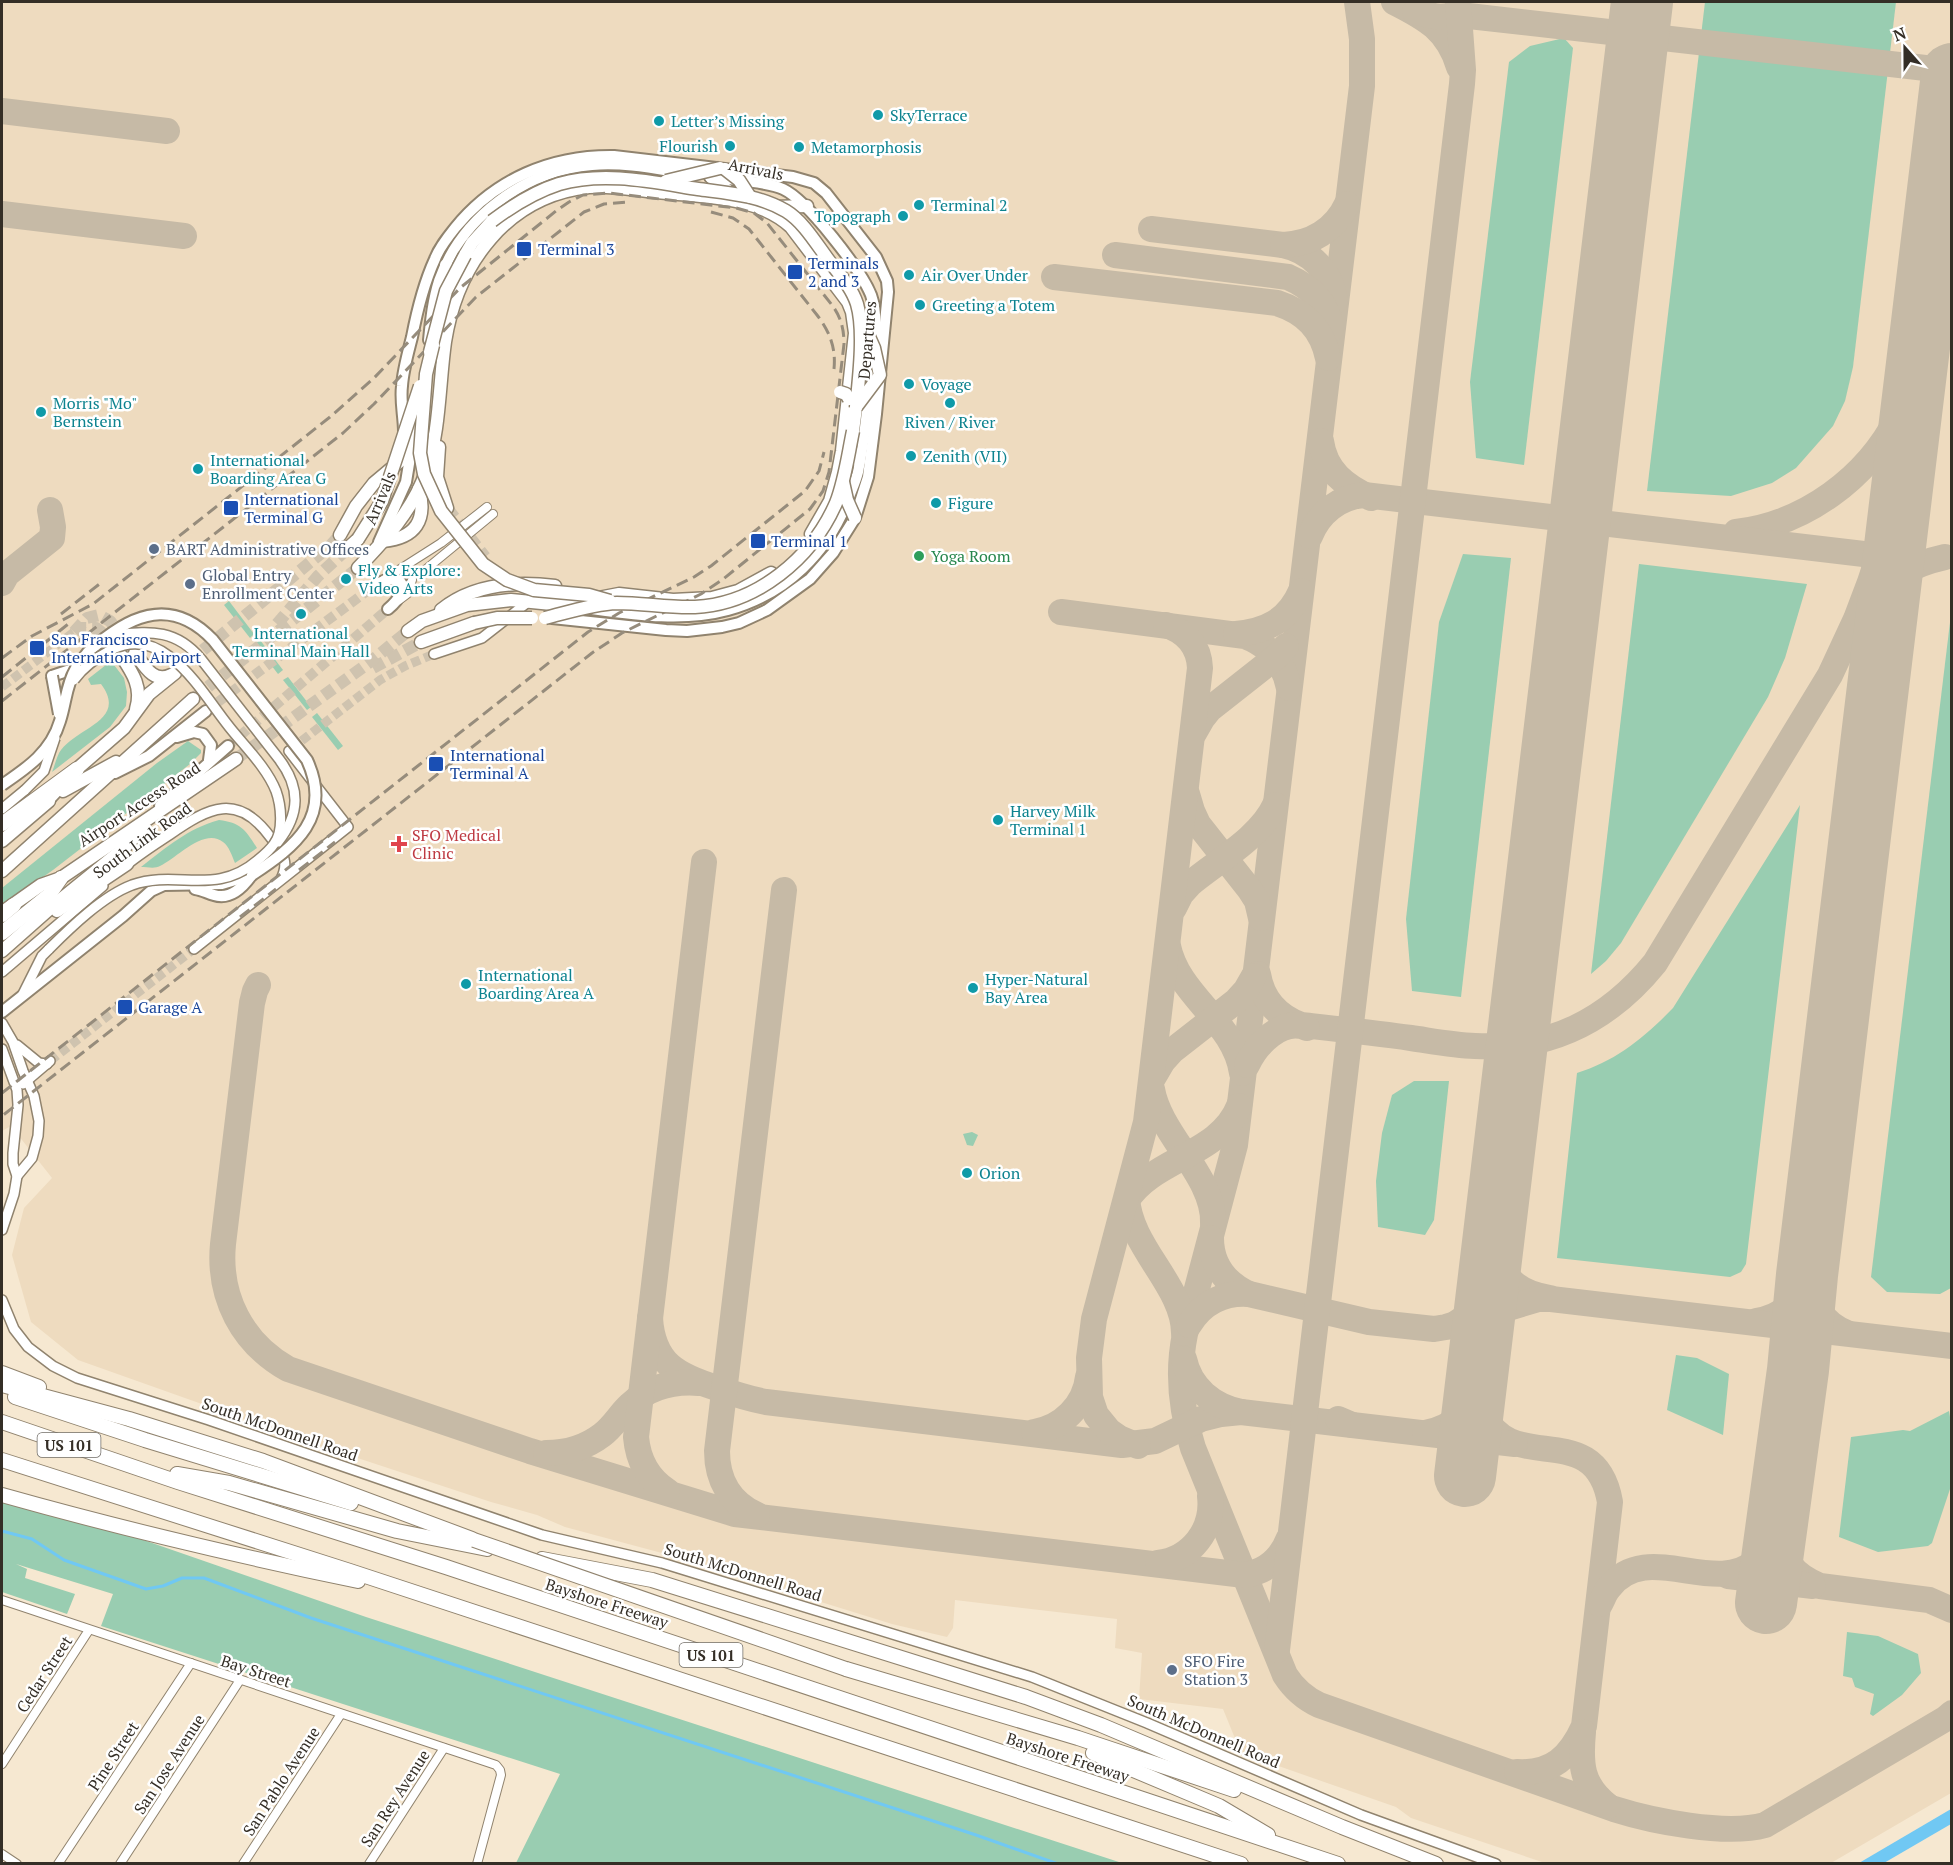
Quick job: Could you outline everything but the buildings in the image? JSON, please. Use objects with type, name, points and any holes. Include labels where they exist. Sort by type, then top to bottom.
[{"type":"highway","points":[[8,819],[77,769]]},
{"type":"highway","points":[[2,924],[60,878]]},
{"type":"highway","points":[[2,933],[49,895],[60,878]]},
{"type":"highway","points":[[2,914],[14,905]]},
{"type":"highway","points":[[2,1373],[129,1419]]},
{"type":"highway","points":[[2,1385],[129,1419],[263,1461],[474,1540],[846,1669],[1078,1738],[1305,1811]]},
{"type":"highway","points":[[2,1393],[144,1440],[474,1540]]},
{"type":"highway","name":"Bayshore Freeway","points":[[2,1422],[178,1482],[457,1570],[1338,1863]]},
{"type":"highway","name":"US 101","points":[[2,1460],[426,1596],[1241,1863]]},
{"type":"highway","points":[[136,1466],[229,1483],[397,1531],[652,1580],[1054,1707],[1436,1863]]},
{"type":"highway","points":[[2,1468],[81,1486]]},
{"type":"highway","points":[[2,1495],[220,1552],[426,1596]]},
{"type":"highway","points":[[1042,1729],[1074,1746],[1219,1806],[1284,1846]]},
{"type":"main road","name":"Departures","points":[[403,436],[402,383],[422,296],[435,258],[466,214],[508,182],[541,166],[578,158],[614,156],[719,172],[793,177],[814,183],[826,193],[876,257],[887,280],[880,375],[868,477],[855,518],[833,553],[810,579],[767,610],[739,623],[687,631],[545,618],[497,618],[474,623],[421,642]]},
{"type":"main road","name":"Arrivals","points":[[358,568],[379,545],[400,498],[409,469],[433,301],[451,254],[471,225],[492,206],[528,184],[563,170],[591,165],[624,165],[719,172],[780,187],[807,206],[862,278],[871,296],[876,314],[858,474],[836,529],[818,554],[794,576],[760,599],[727,611],[644,616],[511,600],[467,604],[435,615],[408,631]]},
{"type":"main road","points":[[659,183],[719,172],[740,180],[749,202],[807,206]]},
{"type":"main road","name":"Departures","points":[[347,549],[358,539],[382,501],[433,345],[446,291],[455,270],[472,243],[485,228],[515,204],[544,190],[581,180],[602,178],[659,183],[777,206],[799,223],[850,288],[857,302],[860,318],[856,408],[843,482],[836,502],[815,540],[790,566],[754,591],[717,604],[695,607],[617,599],[545,618]]},
{"type":"main road","name":"Arrivals","points":[[379,545],[405,536],[419,522],[423,504],[419,489],[432,450],[446,340],[457,295],[470,265],[500,228],[530,207],[563,193],[588,187],[749,202],[775,215],[791,227],[841,291],[852,312],[855,333],[843,444],[830,501],[810,536],[792,557],[766,577],[738,591],[712,598],[617,599],[562,605]]},
{"type":"main road","points":[[447,265],[457,295]]},
{"type":"main road","points":[[856,408],[880,375],[874,348],[860,318]]},
{"type":"main road","points":[[433,345],[426,374],[420,453],[424,474],[441,511],[483,564],[507,580],[534,590],[617,599]]},
{"type":"main road","points":[[853,431],[849,417],[849,399],[846,394],[837,392],[851,388],[859,373]]},
{"type":"main road","points":[[440,386],[444,402],[437,477],[447,508]]},
{"type":"main road","points":[[843,444],[859,461]]},
{"type":"main road","points":[[340,535],[356,507],[374,483],[411,452]]},
{"type":"main road","points":[[843,482],[847,500],[855,518]]},
{"type":"main road","points":[[485,557],[501,571],[530,583],[617,599]]},
{"type":"main road","points":[[374,586],[393,578],[399,580],[403,586],[398,601],[388,609]]},
{"type":"main road","points":[[435,615],[454,599],[484,588],[530,583]]},
{"type":"main road","points":[[675,600],[690,615]]},
{"type":"main road","points":[[2,785],[39,758],[52,742],[61,721],[68,685],[76,668],[88,652],[125,623],[145,616],[166,615],[185,619],[213,640],[307,760],[315,790],[314,808],[309,825],[300,838],[252,874],[237,881],[208,886],[164,885],[151,891],[2,1012]]},
{"type":"main road","points":[[44,804],[77,769],[124,728],[149,694],[175,673],[162,678],[155,677],[135,653]]},
{"type":"main road","points":[[120,654],[133,674],[139,693],[132,718]]},
{"type":"main road","points":[[61,721],[52,676],[76,668]]},
{"type":"main road","points":[[5,866],[193,699]]},
{"type":"main road","points":[[107,777],[149,756],[206,711]]},
{"type":"main road","points":[[163,744],[189,733],[199,733],[211,744],[209,760]]},
{"type":"main road","points":[[142,822],[209,760],[228,746]]},
{"type":"main road","points":[[2,841],[8,819],[44,804],[67,788],[133,753]]},
{"type":"main road","name":"Airport Access Road","points":[[14,905],[41,885],[60,878],[237,759]]},
{"type":"main road","points":[[61,909],[157,813]]},
{"type":"main road","points":[[2,951],[21,935],[128,864]]},
{"type":"main road","points":[[123,916],[159,895],[174,890],[197,890],[218,896],[230,894],[243,887],[252,874]]},
{"type":"street","points":[[374,586],[441,543],[487,507]]},
{"type":"street","points":[[425,570],[493,514]]},
{"type":"street","points":[[398,601],[407,594],[412,580]]},
{"type":"street","points":[[434,654],[482,638],[528,602]]},
{"type":"street","points":[[110,635],[156,633],[171,636],[187,645],[201,659],[279,759],[291,780],[295,808],[285,834],[252,864],[208,886]]},
{"type":"street","points":[[8,819],[44,771],[52,749],[64,699],[80,672],[91,661],[105,653],[120,645],[130,644],[162,651],[184,669],[268,776],[276,790],[280,811],[276,842],[254,864],[242,872],[214,881],[146,882],[115,893],[78,922],[42,956],[21,997]]},
{"type":"street","points":[[194,949],[348,827],[290,751]]},
{"type":"street","name":"South Link Road","points":[[128,864],[200,815],[218,808],[239,810],[257,821],[284,856]]},
{"type":"street","points":[[281,879],[285,871],[284,856],[302,864]]},
{"type":"street","points":[[2,972],[61,909]]},
{"type":"street","points":[[2,1023],[13,1042],[37,1103],[38,1136],[32,1158],[17,1176]]},
{"type":"street","points":[[13,1042],[39,1063],[48,1063],[17,1090]]},
{"type":"street","points":[[2,1049],[17,1090],[18,1105],[13,1153],[13,1164],[17,1176],[14,1194],[2,1230]]},
{"type":"street","name":"South McDonnell Road","points":[[2,1300],[14,1329],[28,1347],[53,1366],[77,1378],[209,1420],[542,1536],[662,1563],[1032,1677],[1138,1719],[1360,1815],[1496,1863]]},
{"type":"street","name":"Bay Street","points":[[2,1600],[496,1765],[501,1775],[477,1863]]},
{"type":"street","name":"Cedar Street","points":[[2,1764],[89,1630]]},
{"type":"street","name":"Pine Street","points":[[58,1863],[190,1664]]},
{"type":"street","name":"San Jose Avenue","points":[[120,1863],[240,1680]]},
{"type":"street","name":"San Pablo Avenue","points":[[243,1863],[341,1714]]},
{"type":"street","name":"San Rey Avenue","points":[[369,1863],[444,1748]]},
{"type":"street","points":[[2,1854],[17,1863]]},
{"type":"shaded area","name":"San Francisco International Airport","points":[[2,2],[1951,2],[1951,1793],[1831,1863],[1545,1863],[1411,1818],[1396,1807],[1241,1753],[1223,1709],[1139,1699],[1142,1653],[1115,1648],[1117,1619],[955,1600],[953,1628],[947,1637],[892,1624],[673,1556],[565,1527],[537,1515],[306,1441],[78,1360],[31,1322],[12,1255],[24,1208],[52,1178],[11,1126],[2,1131]]},
{"type":"green space","points":[[1705,2],[1896,2],[1853,367],[1845,401],[1833,426],[1796,468],[1772,483],[1731,496],[1647,491]]},
{"type":"green space","points":[[1564,38],[1573,48],[1524,465],[1476,458],[1470,382],[1509,62],[1530,46]]},
{"type":"green space","points":[[1463,554],[1511,558],[1461,997],[1412,991],[1406,919],[1439,622]]},
{"type":"green space","points":[[1639,564],[1807,584],[1785,658],[1768,697],[1621,943],[1591,974]]},
{"type":"green space","points":[[229,601],[254,634],[250,638],[224,605]]},
{"type":"green space","points":[[1951,614],[1951,1288],[1940,1294],[1887,1292],[1871,1277]]},
{"type":"green space","points":[[260,640],[283,670],[278,674],[255,644]]},
{"type":"green space","points":[[111,661],[124,678],[127,692],[126,706],[110,727],[52,772],[61,750],[105,715],[109,706],[108,696],[101,684],[91,685],[88,679]]},
{"type":"green space","points":[[288,677],[311,707],[307,710],[283,680]]},
{"type":"green space","points":[[317,713],[343,746],[338,750],[312,717]]},
{"type":"green space","points":[[188,741],[201,750],[201,753],[190,764],[53,870],[2,906],[2,888],[157,763]]},
{"type":"green space","points":[[1800,805],[1746,1264],[1741,1272],[1730,1277],[1557,1258],[1577,1073],[1605,1062],[1629,1047],[1673,1008]]},
{"type":"green space","points":[[219,820],[238,825],[257,848],[235,863],[223,842],[215,838],[207,838],[158,867],[141,867],[187,834]]},
{"type":"green space","points":[[1414,1081],[1449,1081],[1434,1220],[1425,1235],[1378,1227],[1376,1181],[1382,1133],[1392,1095]]},
{"type":"green space","points":[[972,1132],[978,1135],[973,1146],[967,1145],[963,1134]]},
{"type":"green space","points":[[1676,1355],[1697,1358],[1729,1374],[1723,1435],[1667,1410]]},
{"type":"green space","points":[[1949,1411],[1952,1429],[1951,1486],[1932,1543],[1928,1546],[1878,1552],[1839,1537],[1851,1437],[1910,1431]]},
{"type":"green space","points":[[2,1491],[366,1617],[1122,1863],[516,1863],[560,1774],[101,1626],[113,1594],[16,1564],[27,1569],[25,1578],[75,1594],[67,1614],[2,1592]]},
{"type":"green space","points":[[1847,1632],[1878,1636],[1918,1654],[1921,1673],[1902,1695],[1873,1716],[1870,1714],[1874,1694],[1855,1687],[1852,1678],[1843,1676]]},
{"type":"water","points":[[1951,1809],[1951,1824],[1884,1863],[1859,1863]]},
{"type":"waterway","points":[[2,1531],[32,1539],[64,1560],[146,1589],[163,1586],[182,1578],[204,1578],[311,1618],[976,1835],[1058,1864]]},
{"type":"taxiway","points":[[1357,2],[1362,39],[1362,86],[1235,1145],[1185,1334],[1181,1363],[1186,1420],[1193,1448],[1285,1675],[1300,1693],[1319,1705],[1614,1809],[1689,1826],[1730,1829],[1765,1825],[1952,1713]]},
{"type":"taxiway","points":[[1394,2],[1426,20],[1442,34],[1449,43],[1459,67]]},
{"type":"taxiway","points":[[1277,1650],[1462,84],[1458,2]]},
{"type":"taxiway","points":[[1415,12],[1439,17],[1460,15],[1952,71]]},
{"type":"taxiway","points":[[2,111],[167,131]]},
{"type":"taxiway","points":[[1283,245],[1303,242],[1321,234],[1336,221],[1347,204]]},
{"type":"taxiway","points":[[2,214],[184,236]]},
{"type":"taxiway","points":[[1151,229],[1293,248],[1318,264],[1329,281],[1335,301]]},
{"type":"taxiway","points":[[1115,255],[1288,277],[1317,297],[1326,312],[1331,329]]},
{"type":"taxiway","points":[[1054,277],[1277,303],[1296,311],[1311,323],[1321,338],[1328,358]]},
{"type":"taxiway","points":[[1736,532],[1762,527],[1809,508],[1831,494],[1869,460],[1885,439],[1902,409],[1919,347]]},
{"type":"taxiway","points":[[1321,441],[1327,461],[1338,476],[1345,483],[1371,498]]},
{"type":"taxiway","points":[[1258,974],[1263,991],[1272,1006],[1285,1017],[1301,1025],[1451,1044],[1502,1046],[1553,1037],[1576,1028],[1618,1001],[1655,963],[1830,675],[1870,582],[1885,537],[1906,456]]},
{"type":"taxiway","points":[[1310,536],[1324,513],[1346,499],[1364,495],[1906,559]]},
{"type":"taxiway","points":[[2,583],[7,574],[52,538],[50,510]]},
{"type":"taxiway","points":[[1865,606],[1890,580],[1911,568],[1945,557]]},
{"type":"taxiway","points":[[1236,634],[1247,633],[1275,623],[1290,610],[1301,591]]},
{"type":"taxiway","points":[[1061,612],[1245,636],[1261,644],[1274,656],[1287,679],[1289,688]]},
{"type":"taxiway","points":[[1138,1446],[1109,1431],[1096,1415],[1090,1397],[1089,1358],[1094,1319],[1146,1122],[1200,668],[1197,653],[1190,641],[1186,636],[1166,625]]},
{"type":"taxiway","points":[[1194,733],[1210,709],[1276,657],[1286,646]]},
{"type":"taxiway","points":[[1187,794],[1198,824],[1250,890],[1257,901],[1261,918]]},
{"type":"taxiway","points":[[1174,908],[1181,894],[1190,884],[1249,838],[1268,817],[1275,805]]},
{"type":"taxiway","points":[[667,1491],[645,1468],[641,1461],[636,1437],[704,862]]},
{"type":"taxiway","points":[[757,1515],[732,1497],[719,1472],[717,1451],[784,890]]},
{"type":"taxiway","points":[[1168,946],[1183,980],[1229,1039],[1242,1073]]},
{"type":"taxiway","points":[[1153,1078],[1172,1051],[1236,1001],[1254,976]]},
{"type":"taxiway","points":[[258,985],[252,1003],[222,1264],[229,1300],[236,1317],[258,1346],[288,1369],[530,1451],[735,1514],[1244,1575],[1259,1571],[1271,1564],[1281,1553],[1288,1540]]},
{"type":"taxiway","points":[[1247,1065],[1263,1042],[1279,1030],[1288,1026],[1307,1028]]},
{"type":"taxiway","points":[[1152,1089],[1165,1122],[1205,1189],[1211,1206],[1213,1223]]},
{"type":"taxiway","points":[[1127,1200],[1153,1174],[1217,1135],[1230,1122],[1239,1106]]},
{"type":"taxiway","points":[[1127,1197],[1130,1215],[1137,1233],[1175,1299],[1182,1316],[1184,1333]]},
{"type":"taxiway","points":[[1458,1322],[1469,1314],[1482,1295],[1495,1236]]},
{"type":"taxiway","points":[[1211,1238],[1214,1257],[1221,1272],[1226,1279],[1249,1294]]},
{"type":"taxiway","points":[[1496,1242],[1501,1264],[1511,1281],[1527,1292],[1550,1298]]},
{"type":"taxiway","points":[[1807,1275],[1819,1310],[1830,1323],[1847,1333]]},
{"type":"taxiway","points":[[1756,1321],[1767,1319],[1788,1306],[1807,1275]]},
{"type":"taxiway","points":[[1189,1325],[1207,1305],[1222,1297],[1240,1294],[1249,1294],[1369,1322],[1434,1329],[1538,1299],[1551,1299],[1952,1346]]},
{"type":"taxiway","points":[[650,1318],[656,1347],[662,1357],[679,1373],[703,1383],[766,1402],[1122,1445],[1155,1441],[1201,1419],[1241,1412],[1352,1425]]},
{"type":"taxiway","points":[[1184,1359],[1192,1379],[1204,1394],[1221,1405],[1241,1412]]},
{"type":"taxiway","points":[[1034,1432],[1054,1426],[1070,1414],[1082,1397],[1088,1377]]},
{"type":"taxiway","points":[[546,1453],[575,1449],[596,1440],[637,1399],[662,1386],[699,1383]]},
{"type":"taxiway","points":[[1477,1383],[1482,1411],[1497,1433],[1513,1442],[1571,1453],[1588,1461],[1601,1476],[1610,1502],[1584,1726],[1573,1747],[1558,1761],[1540,1770],[1517,1772]]},
{"type":"taxiway","points":[[1425,1433],[1453,1422],[1469,1402],[1477,1383]]},
{"type":"taxiway","points":[[1338,1419],[1352,1425],[1515,1444]]},
{"type":"taxiway","points":[[1158,1563],[1181,1556],[1198,1541],[1208,1520],[1210,1496]]},
{"type":"taxiway","points":[[1776,1531],[1790,1565],[1802,1576],[1820,1586],[1929,1600],[1952,1610]]},
{"type":"taxiway","points":[[1600,1604],[1608,1590],[1624,1574],[1642,1568],[1661,1567],[1721,1574],[1739,1571],[1759,1558],[1776,1531]]},
{"type":"taxiway","points":[[1728,1576],[1813,1586]]},
{"type":"taxiway","points":[[1583,1732],[1582,1764],[1587,1782],[1608,1806]]},
{"type":"runway","points":[[1465,1476],[1642,2]]},
{"type":"runway","points":[[1766,1603],[1798,1370],[1807,1275],[1952,74]]},
{"type":"tunnel","points":[[447,508],[485,557]]},
{"type":"tunnel","points":[[175,673],[330,546],[340,535]]},
{"type":"tunnel","points":[[277,624],[318,576],[347,549]]},
{"type":"tunnel","points":[[194,698],[358,568]]},
{"type":"tunnel","points":[[412,580],[425,570]]},
{"type":"tunnel","points":[[206,711],[371,588]]},
{"type":"tunnel","points":[[228,746],[388,609]]},
{"type":"tunnel","points":[[74,632],[87,618],[99,615],[110,621],[135,653]]},
{"type":"tunnel","points":[[75,631],[80,628],[96,628],[107,637],[120,654]]},
{"type":"tunnel","points":[[236,759],[370,662],[408,631]]},
{"type":"tunnel","points":[[2,687],[74,632]]},
{"type":"tunnel","points":[[373,668],[421,642]]},
{"type":"tunnel","points":[[291,749],[380,680],[434,654]]},
{"type":"tunnel","points":[[50,1061],[194,949]]},
{"type":"railway","points":[[2,658],[32,636],[93,604],[330,417],[374,378],[460,288],[556,211],[583,195],[609,193],[736,208],[754,213],[767,223],[832,305],[840,319],[844,344],[829,472],[823,491],[810,509],[722,580],[701,594],[622,633],[592,653],[2,1116]]},
{"type":"railway","points":[[2,701],[343,433],[374,404],[476,297],[584,212],[604,204],[628,202]]},
{"type":"railway","points":[[711,212],[733,218],[749,229],[817,315],[831,340],[834,369]]},
{"type":"railway","points":[[2,1093],[588,632],[619,613],[694,577],[711,566],[805,491],[819,471],[824,452]]},
{"type":"railway","points":[[61,614],[102,582]]},
{"type":"railway","points":[[2,677],[72,621]]},
{"type":"railway","points":[[299,870],[335,842]]},
{"type":"railway","points":[[240,917],[276,889]]},
{"type":"place","name":"SkyTerrace","points":[[878,115]]},
{"type":"place","name":"Letter’s Missing","points":[[659,121]]},
{"type":"place","name":"Flourish","points":[[730,146]]},
{"type":"place","name":"Metamorphosis","points":[[799,147]]},
{"type":"place","name":"Terminal 2","points":[[919,205]]},
{"type":"place","name":"Topograph","points":[[903,216]]},
{"type":"place","name":"Terminal 3","points":[[524,249]]},
{"type":"place","name":"Terminals 2 and 3","points":[[795,272]]},
{"type":"place","name":"Air Over Under","points":[[909,275]]},
{"type":"place","name":"Greeting a Totem","points":[[920,305]]},
{"type":"place","name":"Voyage","points":[[909,384]]},
{"type":"place","name":"Riven / River","points":[[950,403]]},
{"type":"place","name":"Morris \"Mo\" Bernstein","points":[[41,412]]},
{"type":"place","name":"Zenith (VII)","points":[[911,456]]},
{"type":"place","name":"International Boarding Area G","points":[[198,469]]},
{"type":"place","name":"Figure","points":[[936,503]]},
{"type":"place","name":"International Terminal G","points":[[231,508]]},
{"type":"place","name":"Terminal 1","points":[[758,541]]},
{"type":"place","name":"BART Administrative Offices","points":[[154,549]]},
{"type":"place","name":"Yoga Room","points":[[919,556]]},
{"type":"place","name":"Fly & Explore: Video Arts","points":[[346,579]]},
{"type":"place","name":"Global Entry Enrollment Center","points":[[190,584]]},
{"type":"place","name":"International Terminal Main Hall","points":[[301,614]]},
{"type":"place","name":"San Francisco International Airport","points":[[37,648]]},
{"type":"place","name":"International Terminal A","points":[[436,764]]},
{"type":"place","name":"Harvey Milk Terminal 1","points":[[998,820]]},
{"type":"place","name":"SFO Medical Clinic","points":[[399,844]]},
{"type":"place","name":"International Boarding Area A","points":[[466,984]]},
{"type":"place","name":"Hyper-Natural Bay Area","points":[[973,988]]},
{"type":"place","name":"Garage A","points":[[125,1007]]},
{"type":"place","name":"Orion","points":[[967,1173]]},
{"type":"place","name":"SFO Fire Station 3","points":[[1172,1670]]}]
